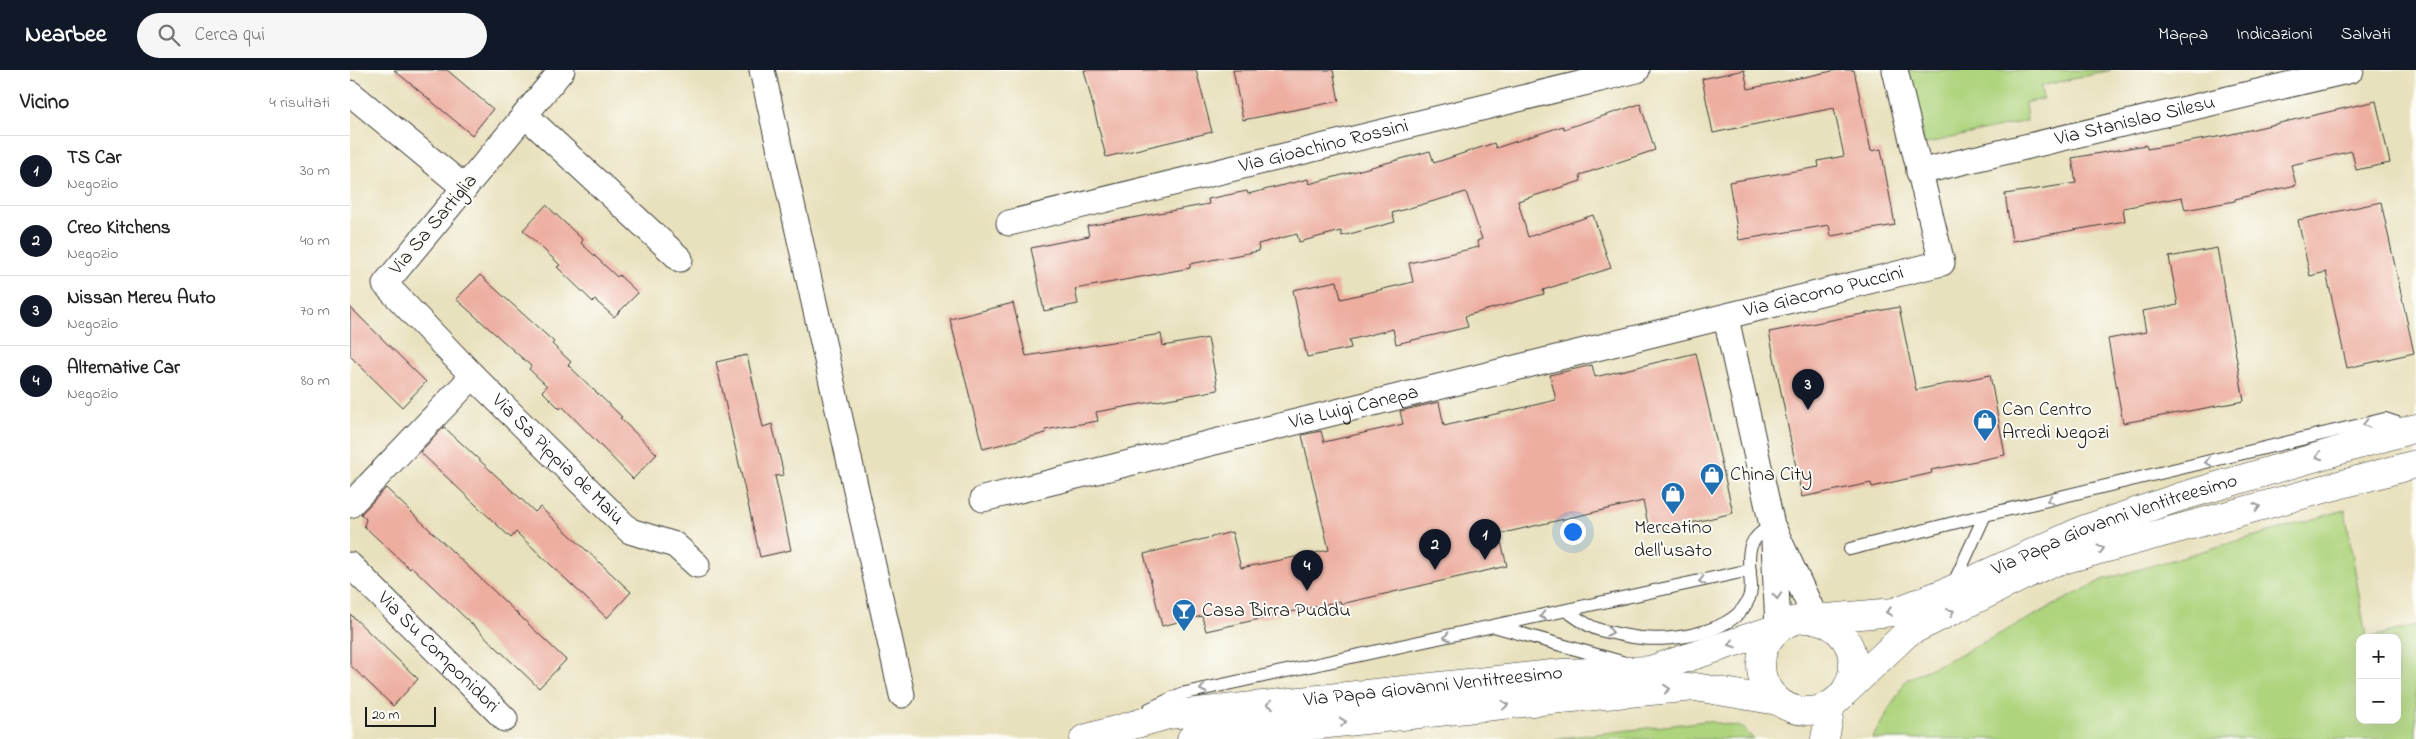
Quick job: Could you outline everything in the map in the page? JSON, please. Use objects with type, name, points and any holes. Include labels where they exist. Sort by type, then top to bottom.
[{"type":"main road","name":"Via Papa Giovanni Ventitreesimo","points":[[1085,739],[1168,715],[1562,673],[1650,670],[1778,628],[1792,621],[1894,612],[1951,590],[2085,529],[2180,497],[2414,428]]},
{"type":"main road","name":"Via Papa Giovanni Ventitreesimo","points":[[1191,739],[1550,700],[1695,687],[1816,711],[1838,698],[1907,633],[2048,564],[2416,464]]},
{"type":"main road","points":[[1816,619],[1830,624],[1842,634],[1850,647],[1854,662],[1852,678],[1838,698],[1825,739]]},
{"type":"main road","points":[[1778,628],[1766,645],[1761,666],[1763,680],[1769,692],[1788,706],[1809,739]]},
{"type":"street","name":"Via Sa Sartiglia","points":[[473,376],[385,284],[562,70]]},
{"type":"street","points":[[762,70],[902,694]]},
{"type":"street","name":"Via Gioachino Rossini","points":[[1009,223],[1637,70]]},
{"type":"street","name":"Via Giacomo Puccini","points":[[1778,628],[1773,527],[1726,318],[1942,263],[1895,70]]},
{"type":"street","name":"Via Stanislao Silesu","points":[[1919,172],[2351,70]]},
{"type":"street","points":[[350,93],[465,188]]},
{"type":"street","points":[[524,116],[680,260]]},
{"type":"street","name":"Via Luigi Canepa","points":[[983,499],[1726,318]]},
{"type":"street","points":[[350,505],[473,376]]},
{"type":"street","name":"Via Sa Pippia de Maiu","points":[[473,376],[630,531],[675,545],[697,566]]},
{"type":"street","name":"Via Giacomo Puccini","points":[[1773,527],[1816,619]]},
{"type":"street","name":"Via Su Componidori","points":[[350,565],[505,719]]},
{"type":"lane","points":[[1850,549],[2385,419],[2414,428]]},
{"type":"lane","points":[[1951,590],[1985,516]]},
{"type":"lane","points":[[1567,611],[1598,630],[1640,638],[1655,639],[1705,632],[1727,623],[1743,609],[1749,599],[1752,588],[1749,550],[1757,534],[1773,527]]},
{"type":"lane","points":[[1085,739],[1182,694],[1750,570]]},
{"type":"lane","points":[[1495,626],[1650,670]]},
{"type":"green space","points":[[1907,70],[2111,70],[2041,86],[2043,99],[2025,103],[2027,121],[1924,144]]},
{"type":"green space","points":[[2345,510],[2365,634],[2356,634],[2356,724],[2401,724],[2401,634],[2383,634],[2416,625],[2416,739],[1872,739],[1906,680],[1963,653],[2102,580]]},
{"type":"green space","points":[[1706,721],[1741,727],[1754,739],[1554,739]]},
{"type":"building","points":[[394,70],[447,70],[493,109],[472,135]]},
{"type":"building","points":[[1084,70],[1196,70],[1212,132],[1106,157]]},
{"type":"building","points":[[1233,70],[1333,70],[1339,101],[1243,120]]},
{"type":"building","points":[[1744,70],[1748,89],[1837,70],[1854,70],[1871,151],[1881,149],[1895,225],[1831,236],[1829,225],[1739,240],[1729,182],[1819,167],[1818,161],[1844,156],[1834,108],[1713,133],[1702,79]]},
{"type":"building","points":[[2376,101],[2390,163],[2356,170],[2352,151],[2291,165],[2296,185],[2235,199],[2235,201],[2185,210],[2182,197],[2123,208],[2125,221],[2012,241],[2005,194],[2076,183],[2072,158],[2146,145],[2147,149],[2223,136]]},
{"type":"building","points":[[1640,104],[1655,150],[1580,175],[1581,181],[1518,201],[1528,237],[1593,215],[1611,268],[1543,290],[1544,294],[1465,316],[1468,327],[1396,344],[1393,329],[1349,340],[1351,348],[1307,357],[1293,290],[1337,281],[1341,299],[1413,282],[1409,263],[1479,247],[1477,241],[1482,239],[1466,192],[1392,213],[1395,222],[1342,236],[1341,231],[1299,242],[1297,234],[1258,244],[1259,251],[1190,264],[1190,268],[1075,289],[1078,304],[1044,311],[1031,248],[1089,236],[1087,226],[1209,204],[1208,199],[1247,191],[1248,194],[1308,179],[1309,184],[1430,151],[1434,163],[1494,143],[1496,148],[1563,126],[1564,129]]},
{"type":"building","points":[[2381,202],[2414,353],[2347,368],[2326,272],[2310,276],[2298,220]]},
{"type":"building","points":[[546,205],[583,240],[581,243],[617,277],[619,275],[638,293],[614,317],[595,300],[593,302],[557,267],[560,265],[523,230]]},
{"type":"building","points":[[2217,248],[2244,401],[2123,423],[2108,339],[2146,332],[2142,311],[2178,305],[2169,257]]},
{"type":"building","points":[[480,275],[554,342],[552,344],[571,362],[568,365],[657,454],[633,479],[562,406],[560,409],[542,391],[547,386],[529,369],[531,366],[456,299]]},
{"type":"building","points":[[1013,303],[1026,356],[1161,334],[1163,346],[1208,338],[1218,390],[1096,412],[1098,421],[1045,430],[1046,433],[983,449],[950,319]]},
{"type":"building","points":[[350,307],[426,382],[402,407],[350,356]]},
{"type":"building","points":[[1899,307],[1916,390],[1990,375],[2005,455],[1931,470],[1932,473],[1872,487],[1871,483],[1802,497],[1769,332]]},
{"type":"building","points":[[1696,353],[1733,513],[1650,533],[1643,501],[1499,534],[1507,566],[1341,604],[1340,601],[1206,631],[1202,616],[1162,626],[1144,554],[1232,532],[1241,568],[1329,550],[1302,435],[1321,431],[1324,442],[1403,424],[1400,411],[1439,402],[1444,426],[1556,400],[1550,375],[1592,365],[1595,377]]},
{"type":"building","points":[[747,355],[763,427],[772,424],[784,475],[775,476],[791,550],[760,557],[716,362]]},
{"type":"building","points":[[444,427],[535,512],[540,507],[631,592],[607,618],[516,532],[511,538],[420,452]]},
{"type":"building","points":[[386,488],[566,660],[539,688],[412,567],[410,569],[364,526],[366,519],[361,514]]},
{"type":"building","points":[[350,614],[418,679],[393,706],[350,665]]},
{"type":"place","name":"Nissan Mereu Auto","points":[[1808,410]]},
{"type":"place","name":"Can Centro Arredi Negozi","points":[[1985,442]]},
{"type":"place","name":"China City","points":[[1712,496]]},
{"type":"place","name":"Mercatino dell'usato","points":[[1673,515]]},
{"type":"place","name":"TS Car","points":[[1485,560]]},
{"type":"place","name":"Creo Kitchens","points":[[1435,570]]},
{"type":"place","name":"Alternative Car","points":[[1307,591]]},
{"type":"place","name":"Casa Birra Puddu","points":[[1184,632]]}]
